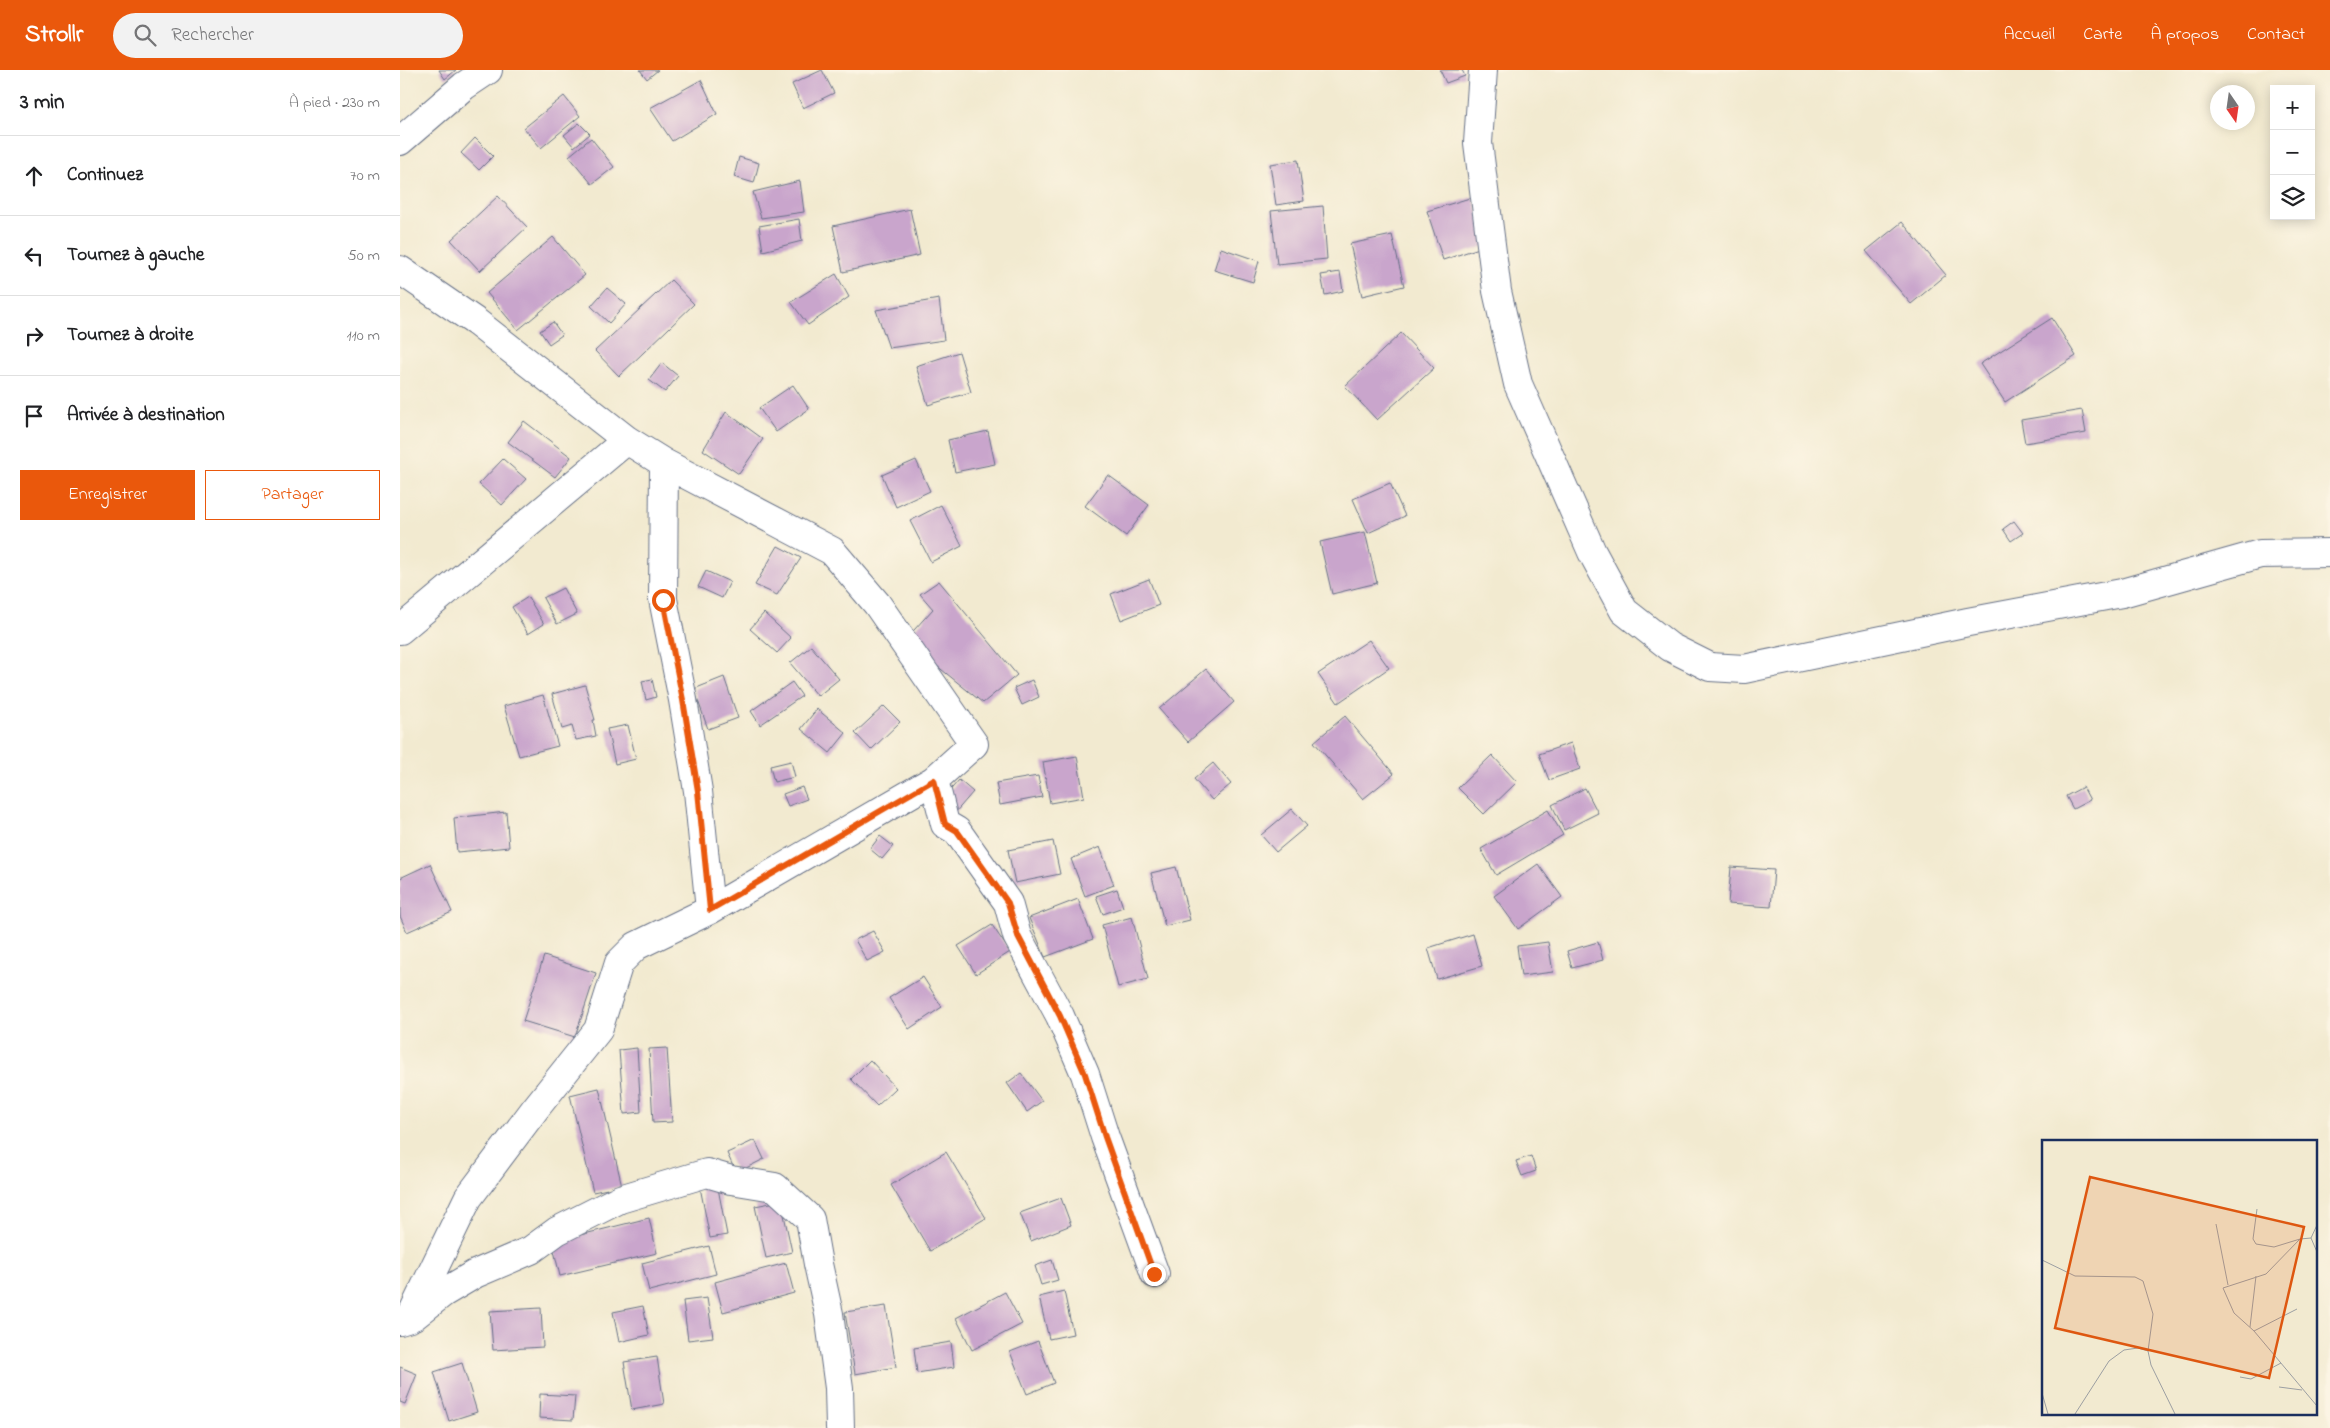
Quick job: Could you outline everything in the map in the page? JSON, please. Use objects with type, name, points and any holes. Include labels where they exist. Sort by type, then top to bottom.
[{"type":"street","points":[[400,141],[464,86],[488,70]]},
{"type":"street","points":[[1484,70],[1478,143],[1497,291],[1518,384],[1592,552],[1624,611],[1670,647],[1710,667],[1744,669],[1968,622],[2122,593],[2260,554],[2330,553]]},
{"type":"street","points":[[400,270],[476,322],[628,440],[664,463],[832,550],[877,604],[974,744],[934,780],[710,910],[636,946],[619,963],[598,1030],[468,1198],[405,1320]]},
{"type":"street","points":[[400,630],[628,440]]},
{"type":"street","points":[[664,463],[663,600],[683,700],[698,791],[710,910]]},
{"type":"street","points":[[934,780],[945,824],[957,831],[1008,903],[1018,936],[1060,1016],[1085,1074],[1105,1137],[1154,1274]]},
{"type":"street","points":[[405,1320],[443,1293],[475,1274],[508,1262],[531,1250],[557,1231],[620,1199],[707,1173],[731,1180],[775,1187],[810,1219],[829,1314],[839,1388],[840,1428]]},
{"type":"building","points":[[439,70],[456,70],[445,79]]},
{"type":"building","points":[[640,70],[658,70],[647,79]]},
{"type":"building","points":[[822,70],[834,93],[803,108],[792,84]]},
{"type":"building","points":[[1440,70],[1462,70],[1465,76],[1446,83]]},
{"type":"building","points":[[701,80],[717,114],[672,141],[650,108]]},
{"type":"building","points":[[564,96],[580,116],[541,148],[524,128]]},
{"type":"building","points":[[579,123],[590,134],[574,147],[564,135]]},
{"type":"building","points":[[475,138],[493,156],[479,170],[461,153]]},
{"type":"building","points":[[591,138],[614,167],[592,184],[569,156]]},
{"type":"building","points":[[739,157],[759,163],[754,183],[734,177]]},
{"type":"building","points":[[1298,160],[1304,201],[1276,205],[1270,164]]},
{"type":"building","points":[[800,181],[804,212],[761,218],[753,192]]},
{"type":"building","points":[[498,196],[527,227],[480,271],[451,240]]},
{"type":"building","points":[[1473,197],[1488,245],[1443,260],[1427,211]]},
{"type":"building","points":[[1323,206],[1327,259],[1277,264],[1271,211]]},
{"type":"building","points":[[910,209],[920,255],[843,272],[833,226]]},
{"type":"building","points":[[799,219],[802,241],[763,251],[759,226]]},
{"type":"building","points":[[1902,222],[1946,275],[1911,304],[1866,251]]},
{"type":"building","points":[[1392,235],[1404,286],[1362,296],[1350,244]]},
{"type":"building","points":[[553,237],[585,275],[518,330],[487,293]]},
{"type":"building","points":[[1221,248],[1259,261],[1253,282],[1214,270]]},
{"type":"building","points":[[1340,272],[1343,291],[1325,295],[1321,275]]},
{"type":"building","points":[[836,274],[849,297],[808,325],[791,302]]},
{"type":"building","points":[[671,280],[694,304],[619,376],[595,351]]},
{"type":"building","points":[[607,288],[626,304],[609,323],[591,306]]},
{"type":"building","points":[[939,299],[944,340],[889,348],[876,310]]},
{"type":"building","points":[[2052,318],[2076,356],[2005,402],[1980,364]]},
{"type":"building","points":[[553,322],[562,335],[549,344],[540,331]]},
{"type":"building","points":[[1401,333],[1434,368],[1377,420],[1345,386]]},
{"type":"building","points":[[959,352],[971,392],[928,405],[916,366]]},
{"type":"building","points":[[662,363],[678,376],[665,392],[649,380]]},
{"type":"building","points":[[793,385],[809,409],[776,432],[759,408]]},
{"type":"building","points":[[2082,410],[2086,433],[2025,443],[2021,420]]},
{"type":"building","points":[[726,412],[763,439],[739,474],[703,450]]},
{"type":"building","points":[[524,421],[571,457],[555,477],[508,442]]},
{"type":"building","points":[[988,431],[995,464],[955,472],[948,440]]},
{"type":"building","points":[[503,459],[526,479],[502,505],[479,484]]},
{"type":"building","points":[[916,460],[930,491],[896,507],[882,475]]},
{"type":"building","points":[[1108,475],[1149,505],[1126,536],[1085,506]]},
{"type":"building","points":[[1390,483],[1405,516],[1368,533],[1353,499]]},
{"type":"building","points":[[941,505],[962,546],[931,562],[910,521]]},
{"type":"building","points":[[2014,521],[2023,533],[2011,541],[2003,529]]},
{"type":"building","points":[[1365,532],[1377,583],[1332,594],[1320,542]]},
{"type":"building","points":[[778,546],[801,558],[777,595],[755,585]]},
{"type":"building","points":[[706,571],[730,582],[722,598],[698,587]]},
{"type":"building","points":[[1149,579],[1159,605],[1121,620],[1111,594]]},
{"type":"building","points":[[939,581],[1017,675],[983,703],[905,640],[933,609],[920,594]]},
{"type":"building","points":[[563,588],[577,614],[557,624],[543,598]]},
{"type":"building","points":[[528,597],[544,624],[528,634],[512,607]]},
{"type":"building","points":[[764,613],[791,638],[777,653],[750,629]]},
{"type":"building","points":[[1369,640],[1389,668],[1338,703],[1318,674]]},
{"type":"building","points":[[811,646],[839,679],[818,696],[790,663]]},
{"type":"building","points":[[1206,669],[1234,702],[1188,742],[1159,709]]},
{"type":"building","points":[[724,677],[738,718],[708,729],[694,689]]},
{"type":"building","points":[[652,679],[656,697],[646,700],[642,681]]},
{"type":"building","points":[[1032,680],[1039,697],[1022,705],[1014,688]]},
{"type":"building","points":[[792,682],[802,696],[760,725],[751,711]]},
{"type":"building","points":[[585,685],[595,720],[593,720],[596,736],[576,740],[572,726],[562,729],[552,694]]},
{"type":"building","points":[[543,695],[558,746],[519,756],[504,706]]},
{"type":"building","points":[[884,706],[900,722],[871,750],[855,733]]},
{"type":"building","points":[[817,709],[846,733],[830,753],[801,729]]},
{"type":"building","points":[[1345,716],[1394,774],[1363,799],[1314,742]]},
{"type":"building","points":[[628,725],[636,759],[615,764],[607,729]]},
{"type":"building","points":[[1571,743],[1580,769],[1549,780],[1539,754]]},
{"type":"building","points":[[1492,755],[1517,782],[1484,814],[1458,788]]},
{"type":"building","points":[[1077,756],[1084,797],[1050,803],[1043,762]]},
{"type":"building","points":[[791,761],[795,777],[774,782],[770,766]]},
{"type":"building","points":[[1213,763],[1231,784],[1212,800],[1194,779]]},
{"type":"building","points":[[1038,776],[1042,797],[1000,805],[996,783]]},
{"type":"building","points":[[959,780],[973,792],[954,814],[940,802]]},
{"type":"building","points":[[802,787],[807,799],[788,806],[783,794]]},
{"type":"building","points":[[2083,787],[2090,800],[2073,809],[2066,796]]},
{"type":"building","points":[[1585,788],[1598,813],[1564,830],[1552,805]]},
{"type":"building","points":[[1292,809],[1307,826],[1276,852],[1261,835]]},
{"type":"building","points":[[1548,810],[1563,835],[1496,875],[1481,849]]},
{"type":"building","points":[[506,812],[509,847],[457,852],[454,818]]},
{"type":"building","points":[[880,836],[893,846],[882,859],[870,849]]},
{"type":"building","points":[[1053,841],[1060,874],[1015,883],[1008,850]]},
{"type":"building","points":[[1100,847],[1114,885],[1085,896],[1071,859]]},
{"type":"building","points":[[430,864],[452,912],[407,932],[400,916],[400,878]]},
{"type":"building","points":[[1538,864],[1562,897],[1518,929],[1494,896]]},
{"type":"building","points":[[1176,867],[1190,920],[1165,926],[1151,873]]},
{"type":"building","points":[[1731,867],[1774,870],[1771,907],[1728,904]]},
{"type":"building","points":[[1117,889],[1123,907],[1103,914],[1096,896]]},
{"type":"building","points":[[1078,899],[1093,939],[1045,957],[1029,918]]},
{"type":"building","points":[[1132,917],[1148,979],[1118,987],[1102,925]]},
{"type":"building","points":[[992,925],[1010,952],[976,974],[958,946]]},
{"type":"building","points":[[873,931],[885,952],[867,961],[855,940]]},
{"type":"building","points":[[1473,934],[1482,966],[1437,979],[1428,948]]},
{"type":"building","points":[[1548,942],[1553,972],[1521,976],[1517,946]]},
{"type":"building","points":[[1598,942],[1603,960],[1572,968],[1567,951]]},
{"type":"building","points":[[544,956],[596,973],[575,1037],[523,1021]]},
{"type":"building","points":[[923,977],[942,1007],[909,1029],[889,998]]},
{"type":"building","points":[[637,1048],[641,1112],[624,1114],[619,1050]]},
{"type":"building","points":[[667,1048],[672,1122],[653,1123],[649,1049]]},
{"type":"building","points":[[870,1060],[896,1088],[877,1106],[851,1079]]},
{"type":"building","points":[[1021,1073],[1042,1101],[1027,1112],[1007,1083]]},
{"type":"building","points":[[599,1088],[622,1186],[593,1192],[570,1095]]},
{"type":"building","points":[[755,1140],[764,1159],[736,1173],[727,1153]]},
{"type":"building","points":[[946,1152],[986,1218],[930,1251],[891,1185]]},
{"type":"building","points":[[1531,1156],[1536,1171],[1522,1176],[1516,1161]]},
{"type":"building","points":[[717,1183],[727,1235],[710,1238],[700,1187]]},
{"type":"building","points":[[1061,1198],[1071,1225],[1031,1241],[1020,1213]]},
{"type":"building","points":[[781,1201],[792,1252],[766,1258],[755,1206]]},
{"type":"building","points":[[649,1218],[657,1253],[560,1276],[552,1242]]},
{"type":"building","points":[[709,1246],[716,1274],[649,1291],[642,1263]]},
{"type":"building","points":[[1052,1260],[1058,1280],[1041,1285],[1035,1266]]},
{"type":"building","points":[[786,1263],[794,1293],[723,1312],[715,1282]]},
{"type":"building","points":[[1064,1291],[1073,1334],[1049,1339],[1039,1297]]},
{"type":"building","points":[[1005,1292],[1022,1324],[972,1350],[956,1318]]},
{"type":"building","points":[[707,1298],[713,1337],[688,1340],[683,1301]]},
{"type":"building","points":[[643,1306],[649,1335],[619,1342],[613,1312]]},
{"type":"building","points":[[886,1306],[896,1367],[855,1374],[845,1312]]},
{"type":"building","points":[[541,1308],[543,1347],[493,1350],[490,1311]]},
{"type":"building","points":[[1038,1341],[1054,1383],[1027,1394],[1010,1352]]},
{"type":"building","points":[[951,1342],[954,1367],[917,1373],[914,1348]]},
{"type":"building","points":[[657,1357],[664,1404],[632,1410],[624,1362]]},
{"type":"building","points":[[462,1363],[477,1412],[449,1421],[434,1372]]},
{"type":"building","points":[[400,1367],[417,1374],[405,1404],[400,1402]]},
{"type":"building","points":[[540,1394],[575,1396],[573,1420],[539,1418]]},
{"type":"route","points":[[663,600],[683,700],[698,791],[710,910],[934,780],[945,824],[957,831],[1008,903],[1018,936],[1060,1016],[1085,1074],[1105,1137],[1154,1274]]}]
